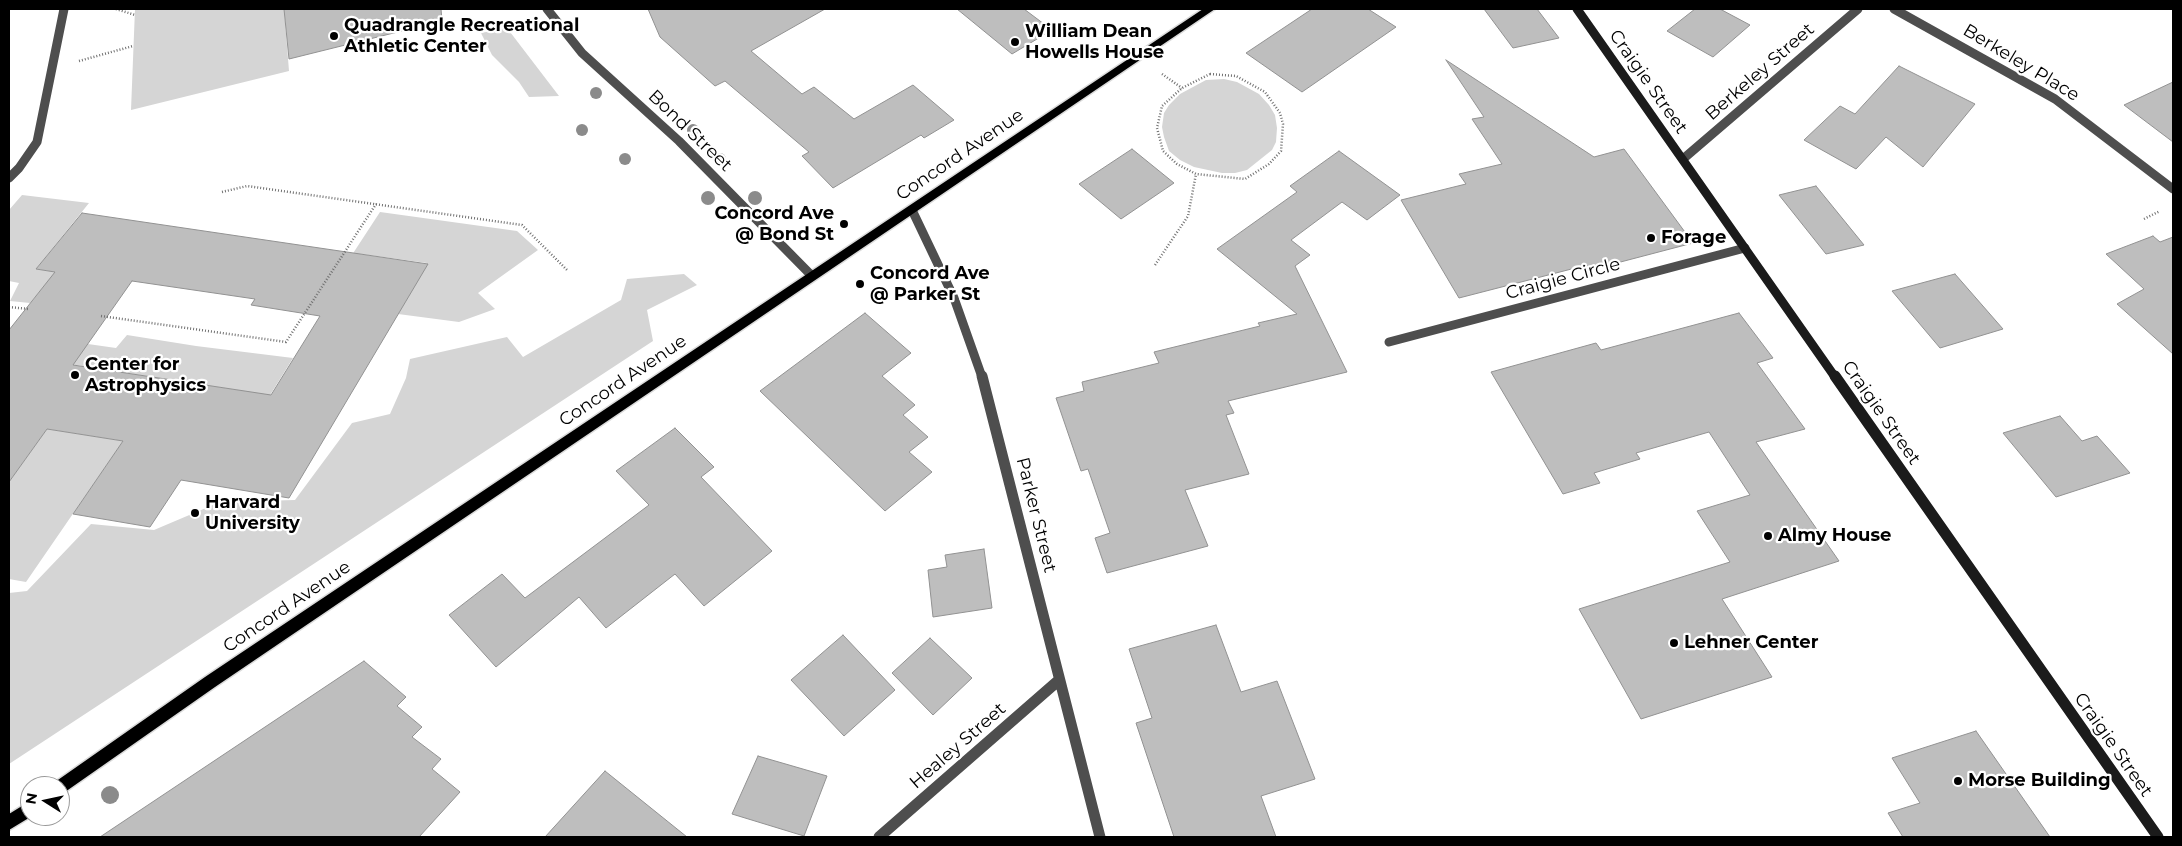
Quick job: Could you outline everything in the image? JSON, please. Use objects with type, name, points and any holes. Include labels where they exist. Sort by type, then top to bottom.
[{"type":"main road","name":"Concord Avenue","points":[[70,780],[234,666],[1210,9]]},
{"type":"main road","name":"Craigie Street","points":[[1577,9],[2158,837]]},
{"type":"main road","points":[[9,823],[20,815]]},
{"type":"street","points":[[9,178],[19,168],[38,142],[64,9]]},
{"type":"street","name":"Bond Street","points":[[547,9],[582,53],[679,141],[812,276]]},
{"type":"street","name":"Berkeley Street","points":[[1683,159],[1858,9]]},
{"type":"street","name":"Berkeley Place","points":[[1894,9],[2055,99],[2173,189]]},
{"type":"street","name":"Parker Street","points":[[912,210],[954,298],[977,359],[995,421],[1100,837]]},
{"type":"street","name":"Craigie Circle","points":[[1389,342],[1745,248]]},
{"type":"street","name":"Healey Street","points":[[880,837],[1059,680]]},
{"type":"path","points":[[116,9],[135,15]]},
{"type":"path","points":[[79,61],[133,46]]},
{"type":"path","points":[[1162,74],[1182,88]]},
{"type":"path","points":[[1210,74],[1236,76],[1265,92],[1280,112],[1283,124],[1281,151],[1269,164],[1245,179],[1196,174],[1176,164],[1163,151],[1157,128],[1162,106],[1182,88],[1210,74]]},
{"type":"path","points":[[1155,265],[1188,216],[1196,174]]},
{"type":"path","points":[[222,192],[247,186],[522,225],[567,270]]},
{"type":"path","points":[[101,316],[286,342],[376,204]]},
{"type":"path","points":[[9,306],[29,309]]},
{"type":"shaded area","points":[[135,9],[284,9],[289,71],[131,110]]},
{"type":"shaded area","points":[[507,28],[559,96],[529,97],[519,82],[492,55],[481,33]]},
{"type":"shaded area","points":[[1224,79],[1237,82],[1259,94],[1275,115],[1277,128],[1276,142],[1272,150],[1247,170],[1235,173],[1222,173],[1194,167],[1180,160],[1169,151],[1162,127],[1164,113],[1180,94],[1206,80]]},
{"type":"shaded area","points":[[22,195],[89,203],[36,269],[77,275],[67,287],[46,284],[30,303],[10,301],[19,283],[9,281],[9,210]]},
{"type":"shaded area","points":[[380,212],[517,231],[538,250],[478,293],[495,309],[459,322],[398,314],[427,263],[361,254],[331,287]]},
{"type":"shaded area","points":[[684,274],[697,285],[647,310],[653,341],[9,764],[9,593],[27,591],[91,524],[154,530],[220,502],[295,500],[352,423],[390,414],[406,378],[410,359],[507,337],[523,357],[621,300],[627,279]]},
{"type":"shaded area","points":[[127,335],[293,358],[254,421],[237,390],[43,360],[81,343],[116,348]]},
{"type":"shaded area","points":[[47,429],[123,441],[26,582],[9,579],[9,482]]},
{"type":"building","name":"Quadrangle Recreational Athletic Center","points":[[284,9],[441,9],[442,21],[289,59]]},
{"type":"building","points":[[648,9],[825,9],[751,51],[802,94],[814,87],[854,119],[913,85],[954,120],[924,138],[921,135],[833,188],[802,156],[809,152],[725,81],[715,86],[660,37]]},
{"type":"building","name":"William Dean Howells House","points":[[957,9],[1024,9],[1052,30],[1012,54]]},
{"type":"building","points":[[1312,9],[1368,9],[1396,27],[1302,92],[1246,53]]},
{"type":"building","points":[[1484,9],[1537,9],[1559,38],[1513,48]]},
{"type":"building","points":[[1695,9],[1720,9],[1750,25],[1713,57],[1667,31]]},
{"type":"building","points":[[1446,60],[1594,157],[1624,149],[1693,243],[1590,270],[1587,265],[1459,298],[1401,200],[1466,184],[1459,174],[1502,164],[1472,119],[1484,117]]},
{"type":"building","points":[[1899,66],[1975,104],[1923,167],[1886,137],[1856,169],[1804,140],[1840,106],[1855,114]]},
{"type":"building","points":[[2173,82],[2173,142],[2124,105]]},
{"type":"building","points":[[1132,149],[1174,183],[1121,219],[1079,184]]},
{"type":"building","points":[[1339,151],[1400,195],[1367,220],[1342,202],[1291,240],[1310,255],[1295,266],[1347,372],[1228,401],[1234,413],[1226,415],[1249,474],[1185,490],[1208,546],[1107,573],[1095,538],[1110,533],[1088,469],[1081,471],[1056,398],[1084,391],[1082,382],[1159,363],[1154,352],[1260,326],[1258,323],[1297,314],[1217,249],[1297,192],[1290,186]]},
{"type":"building","points":[[1816,186],[1864,245],[1826,254],[1779,195]]},
{"type":"building","name":"Center for Astrophysics","points":[[82,213],[428,264],[289,498],[181,480],[150,527],[73,514],[123,441],[47,429],[9,482],[9,330],[55,272],[36,269]],"holes":[[[132,281],[255,299],[251,305],[320,316],[271,395],[73,365]]]},
{"type":"building","points":[[2153,236],[2160,242],[2173,237],[2173,354],[2117,304],[2144,289],[2106,254]]},
{"type":"building","points":[[1955,274],[2003,329],[1940,348],[1892,291]]},
{"type":"building","points":[[865,313],[911,353],[882,376],[915,405],[903,415],[928,437],[909,452],[932,472],[885,511],[760,391]]},
{"type":"building","points":[[1739,313],[1773,358],[1757,363],[1805,429],[1756,442],[1839,561],[1722,599],[1772,677],[1641,719],[1579,609],[1730,562],[1697,511],[1750,495],[1709,432],[1636,453],[1640,459],[1594,473],[1600,483],[1563,494],[1491,372],[1596,343],[1601,350]]},
{"type":"building","points":[[2060,416],[2082,441],[2097,436],[2130,473],[2056,497],[2003,433]]},
{"type":"building","points":[[675,428],[714,467],[701,477],[772,551],[704,606],[675,574],[606,628],[579,597],[496,667],[449,615],[502,574],[525,598],[649,505],[616,471]]},
{"type":"building","points":[[984,549],[992,608],[933,617],[928,570],[947,567],[945,555]]},
{"type":"building","points":[[1216,625],[1241,692],[1277,681],[1315,779],[1261,796],[1276,837],[1174,837],[1136,723],[1152,718],[1129,649]]},
{"type":"building","points":[[843,635],[895,690],[844,736],[791,680]]},
{"type":"building","points":[[930,638],[972,678],[933,715],[892,673]]},
{"type":"building","points":[[364,661],[406,697],[397,706],[422,727],[412,737],[441,759],[432,769],[460,792],[419,837],[100,837]]},
{"type":"building","name":"Morse Building","points":[[1976,731],[2050,837],[1903,837],[1888,813],[1920,803],[1892,758]]},
{"type":"building","points":[[758,756],[827,776],[804,836],[732,814]]},
{"type":"building","points":[[605,771],[687,837],[545,837]]},
{"type":"place","name":"Quadrangle Recreational Athletic Center","points":[[334,36]]},
{"type":"place","name":"William Dean Howells House","points":[[1015,42]]},
{"type":"place","name":"Concord Ave @ Bond St","points":[[844,224]]},
{"type":"place","name":"Forage","points":[[1651,238]]},
{"type":"place","name":"Concord Ave @ Parker St","points":[[860,284]]},
{"type":"place","name":"Center for Astrophysics","points":[[75,375]]},
{"type":"place","name":"Harvard University","points":[[195,513]]},
{"type":"place","name":"Almy House","points":[[1768,536]]},
{"type":"place","name":"Lehner Center","points":[[1674,643]]},
{"type":"place","name":"Morse Building","points":[[1958,781]]}]
